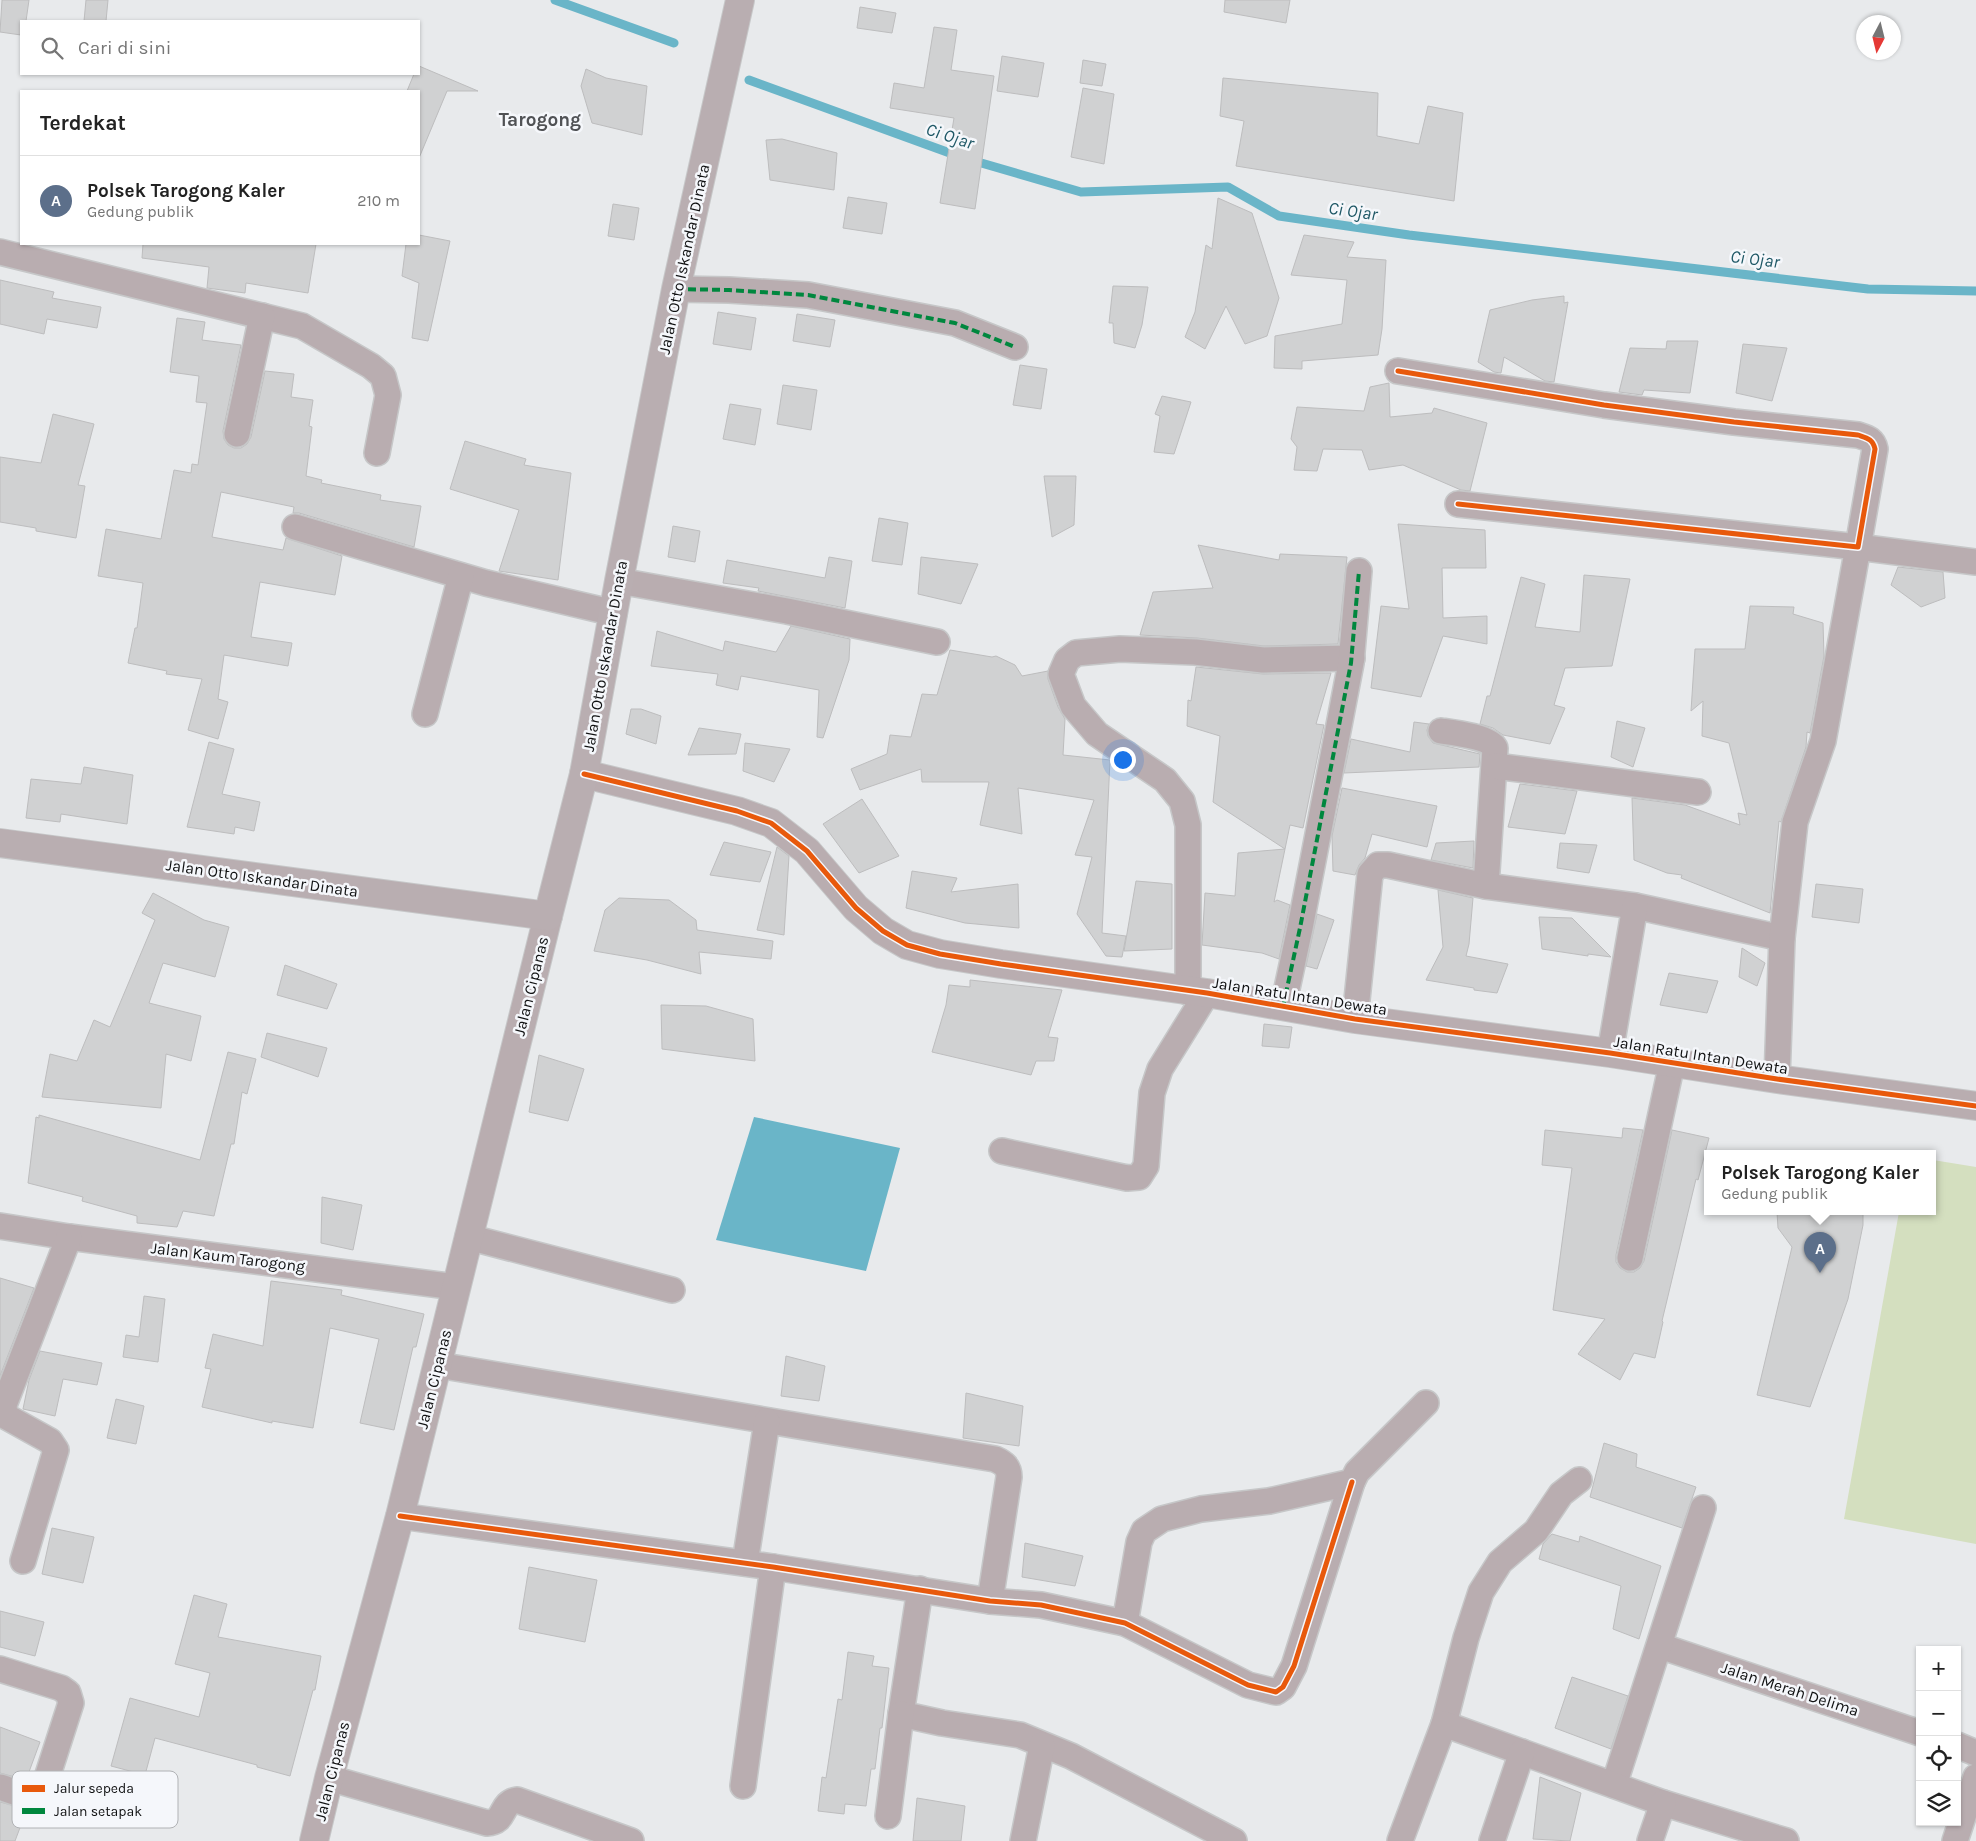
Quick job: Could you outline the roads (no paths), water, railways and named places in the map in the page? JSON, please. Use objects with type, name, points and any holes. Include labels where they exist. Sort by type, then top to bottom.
[{"type":"main road","name":"Jalan Otto Iskandar Dinata","points":[[0,842],[548,916],[584,774],[619,581],[676,289],[740,0]]},
{"type":"street","points":[[0,252],[302,326],[371,366],[384,376],[388,395],[377,453]]},
{"type":"street","points":[[676,289],[808,295],[955,324],[1015,347]]},
{"type":"street","points":[[237,434],[262,316]]},
{"type":"street","points":[[1398,371],[1604,405],[1734,422],[1858,435],[1870,439],[1874,444],[1875,449],[1823,741],[1795,822],[1782,938],[1777,1080]]},
{"type":"street","points":[[1458,504],[1858,547],[1976,562]]},
{"type":"street","points":[[295,527],[461,576],[614,613]]},
{"type":"street","points":[[1283,1007],[1302,919],[1352,658],[1359,571]]},
{"type":"street","points":[[425,714],[461,576]]},
{"type":"street","points":[[619,581],[787,611],[937,642]]},
{"type":"street","points":[[1002,1151],[1127,1178],[1139,1177],[1146,1166],[1152,1092],[1160,1069],[1198,992],[1188,825],[1182,801],[1165,780],[1097,734],[1073,706],[1061,674],[1063,665],[1076,653],[1120,649],[1195,652],[1263,660],[1352,658]]},
{"type":"street","points":[[1442,731],[1489,741],[1495,748],[1486,886]]},
{"type":"street","points":[[1495,766],[1698,792]]},
{"type":"street","name":"Jalan Ratu Intan Dewata","points":[[584,774],[737,811],[771,823],[807,851],[856,908],[883,931],[907,945],[940,954],[1777,1080],[1976,1106]]},
{"type":"street","points":[[1356,1018],[1370,874],[1378,864],[1486,886],[1635,906],[1782,938]]},
{"type":"street","points":[[1610,1054],[1635,906]]},
{"type":"street","name":"Jalan Cipanas","points":[[314,1841],[329,1778],[400,1516],[548,916]]},
{"type":"street","points":[[1630,1258],[1672,1063]]},
{"type":"street","name":"Jalan Kaum Tarogong","points":[[0,1226],[69,1237],[456,1287]]},
{"type":"street","points":[[23,1561],[56,1450],[50,1441],[7,1418],[3,1413],[4,1404],[69,1237]]},
{"type":"street","points":[[468,1237],[672,1290]]},
{"type":"street","points":[[438,1365],[995,1459],[1003,1462],[1009,1471],[1009,1477],[990,1600]]},
{"type":"street","points":[[400,1516],[773,1567],[990,1600],[1041,1605],[1125,1623],[1248,1685],[1276,1692],[1283,1687],[1294,1666],[1352,1482],[1357,1472],[1426,1403]]},
{"type":"street","points":[[745,1564],[767,1422]]},
{"type":"street","points":[[1400,1841],[1444,1724],[1466,1638],[1481,1592],[1500,1562],[1536,1531],[1561,1494],[1579,1480]]},
{"type":"street","points":[[1125,1623],[1139,1542],[1144,1531],[1158,1520],[1201,1508],[1269,1501],[1352,1482]]},
{"type":"street","points":[[1614,1785],[1703,1508]]},
{"type":"street","points":[[743,1786],[773,1567]]},
{"type":"street","points":[[888,1816],[920,1589]]},
{"type":"street","name":"Jalan Merah Delima","points":[[1660,1646],[1916,1731]]},
{"type":"street","points":[[0,1669],[61,1688],[68,1693],[71,1703],[49,1771]]},
{"type":"street","points":[[901,1714],[942,1723],[1020,1735],[1071,1756],[1234,1841]]},
{"type":"street","points":[[1444,1724],[1663,1803],[1786,1841]]},
{"type":"street","points":[[1023,1841],[1042,1745]]},
{"type":"street","points":[[1961,1747],[1976,1753]]},
{"type":"street","points":[[1492,1841],[1522,1752]]},
{"type":"street","points":[[1955,1841],[1976,1777]]},
{"type":"street","points":[[329,1778],[487,1823],[500,1819],[506,1805],[510,1801],[517,1800],[632,1841]]},
{"type":"street","points":[[0,1787],[12,1791]]},
{"type":"street","points":[[1650,1841],[1663,1803]]},
{"type":"water","points":[[754,1117],[900,1148],[866,1271],[716,1240]]},
{"type":"waterway","points":[[555,0],[674,43]]},
{"type":"waterway","name":"Ci Ojar","points":[[749,80],[958,156]]},
{"type":"waterway","name":"Ci Ojar","points":[[971,160],[1081,192],[1228,187],[1279,216],[1409,235],[1868,289],[1976,291]]},
{"type":"place","name":"Polsek Tarogong Kaler","points":[[1820,1273]]},
{"type":"district","name":"Tarogong","points":[[540,120]]}]
